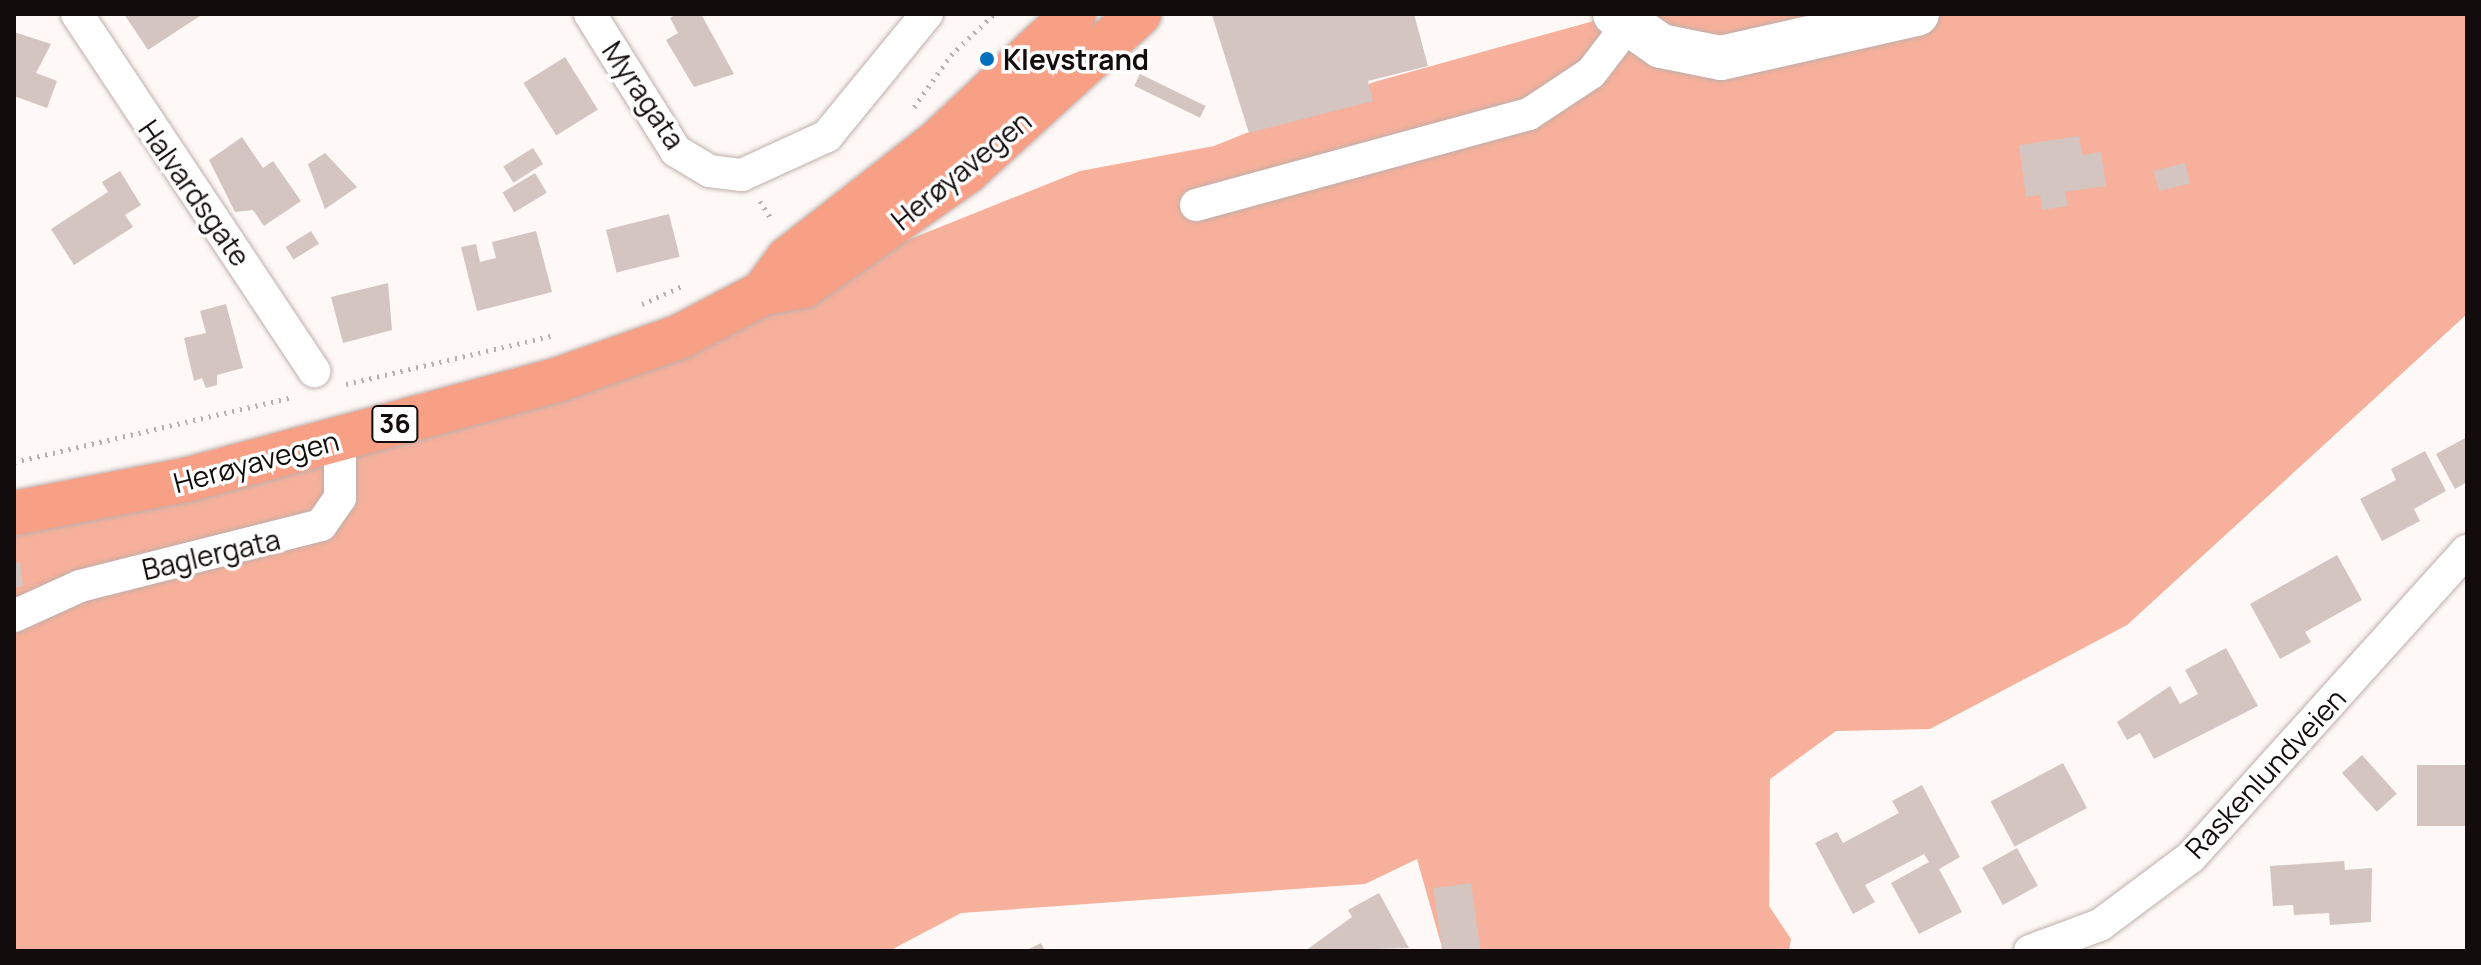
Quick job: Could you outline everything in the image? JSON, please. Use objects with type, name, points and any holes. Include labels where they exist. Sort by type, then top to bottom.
[{"type":"highway","name":"Herøyavegen","points":[[763,293],[788,259],[939,141],[1074,14]]},
{"type":"highway","name":"Herøyavegen","points":[[14,513],[156,487],[340,439],[621,359],[763,293],[803,286],[967,171],[1139,14]]},
{"type":"main road","points":[[1621,20],[1678,52],[1721,58],[1917,14]]},
{"type":"street","name":"Halvardsgate","points":[[77,14],[313,385]]},
{"type":"street","name":"Myragata","points":[[590,14],[676,151],[709,171],[742,175],[827,136],[927,14]]},
{"type":"street","points":[[1196,205],[1529,114],[1591,73],[1621,20]]},
{"type":"street","name":"Baglergata","points":[[14,616],[80,586],[321,525],[340,498],[340,439]]},
{"type":"street","name":"Raskenlundveien","points":[[2043,950],[2100,925],[2191,857],[2467,551]]},
{"type":"path","points":[[906,119],[944,64],[994,14]]},
{"type":"path","points":[[634,308],[698,278]]},
{"type":"path","points":[[14,462],[313,385],[567,331]]},
{"type":"shaded area","points":[[1619,14],[2467,14],[2467,314],[2127,625],[1930,729],[1836,731],[1770,779],[1769,906],[1791,939],[1789,951],[1443,951],[1417,859],[1365,884],[961,913],[889,951],[14,951],[14,532],[601,363],[1080,171],[1214,146],[1374,82]]},
{"type":"building","points":[[124,14],[203,14],[148,50]]},
{"type":"building","points":[[677,14],[701,14],[734,74],[694,87],[666,40],[678,33],[670,18]]},
{"type":"building","points":[[1414,14],[1428,66],[1368,81],[1373,101],[1249,133],[1212,15]]},
{"type":"building","points":[[14,32],[51,44],[36,73],[57,81],[47,108],[14,96]]},
{"type":"building","points":[[565,57],[598,110],[556,136],[523,83]]},
{"type":"building","points":[[1140,74],[1206,106],[1200,118],[1134,86]]},
{"type":"building","points":[[2079,136],[2082,155],[2101,152],[2106,186],[2065,192],[2068,206],[2042,210],[2040,195],[2026,197],[2019,145]]},
{"type":"building","points":[[242,137],[263,168],[273,161],[301,201],[264,226],[253,210],[235,212],[209,160]]},
{"type":"building","points":[[533,148],[543,164],[513,183],[503,167]]},
{"type":"building","points":[[325,153],[357,187],[325,209],[308,164]]},
{"type":"building","points":[[2185,163],[2190,183],[2159,191],[2154,171]]},
{"type":"building","points":[[120,171],[141,205],[125,215],[133,227],[74,265],[51,229],[108,192],[102,182]]},
{"type":"building","points":[[535,173],[547,193],[514,212],[502,193]]},
{"type":"building","points":[[669,214],[680,257],[617,272],[606,230]]},
{"type":"building","points":[[311,231],[319,244],[294,260],[286,247]]},
{"type":"building","points":[[536,231],[552,292],[477,311],[461,247],[476,244],[480,262],[496,258],[492,242]]},
{"type":"building","points":[[388,283],[392,330],[343,343],[331,297]]},
{"type":"building","points":[[226,304],[243,368],[217,375],[217,385],[206,388],[202,378],[194,381],[184,338],[206,333],[200,311]]},
{"type":"building","points":[[2467,437],[2467,482],[2455,489],[2436,454]]},
{"type":"building","points":[[2425,451],[2446,491],[2414,509],[2420,521],[2382,541],[2360,499],[2396,480],[2391,469]]},
{"type":"building","points":[[2337,555],[2362,600],[2305,632],[2311,642],[2280,659],[2250,604]]},
{"type":"building","points":[[20,562],[23,586],[14,588],[14,563]]},
{"type":"building","points":[[2226,648],[2258,706],[2154,759],[2140,733],[2127,740],[2117,722],[2170,686],[2180,704],[2198,694],[2185,670]]},
{"type":"building","points":[[2362,755],[2397,794],[2377,812],[2342,773]]},
{"type":"building","points":[[2063,763],[2087,808],[2015,847],[1991,801]]},
{"type":"building","points":[[2417,765],[2467,765],[2467,826],[2417,826]]},
{"type":"building","points":[[1922,785],[1960,857],[1939,869],[1962,912],[1919,934],[1891,883],[1929,862],[1924,854],[1865,885],[1875,902],[1853,914],[1815,843],[1837,832],[1843,843],[1899,813],[1892,801]]},
{"type":"building","points":[[2017,848],[2038,886],[2003,905],[1982,867]]},
{"type":"building","points":[[2344,861],[2345,870],[2372,868],[2371,922],[2330,925],[2329,913],[2294,915],[2293,905],[2273,906],[2270,866]]},
{"type":"building","points":[[1471,883],[1481,951],[1442,951],[1433,888]]},
{"type":"building","points":[[1379,893],[1409,948],[1305,951],[1352,917],[1348,910]]},
{"type":"building","points":[[1041,943],[1045,951],[1025,951]]},
{"type":"place","name":"Klevstrand","points":[[987,59]]}]
